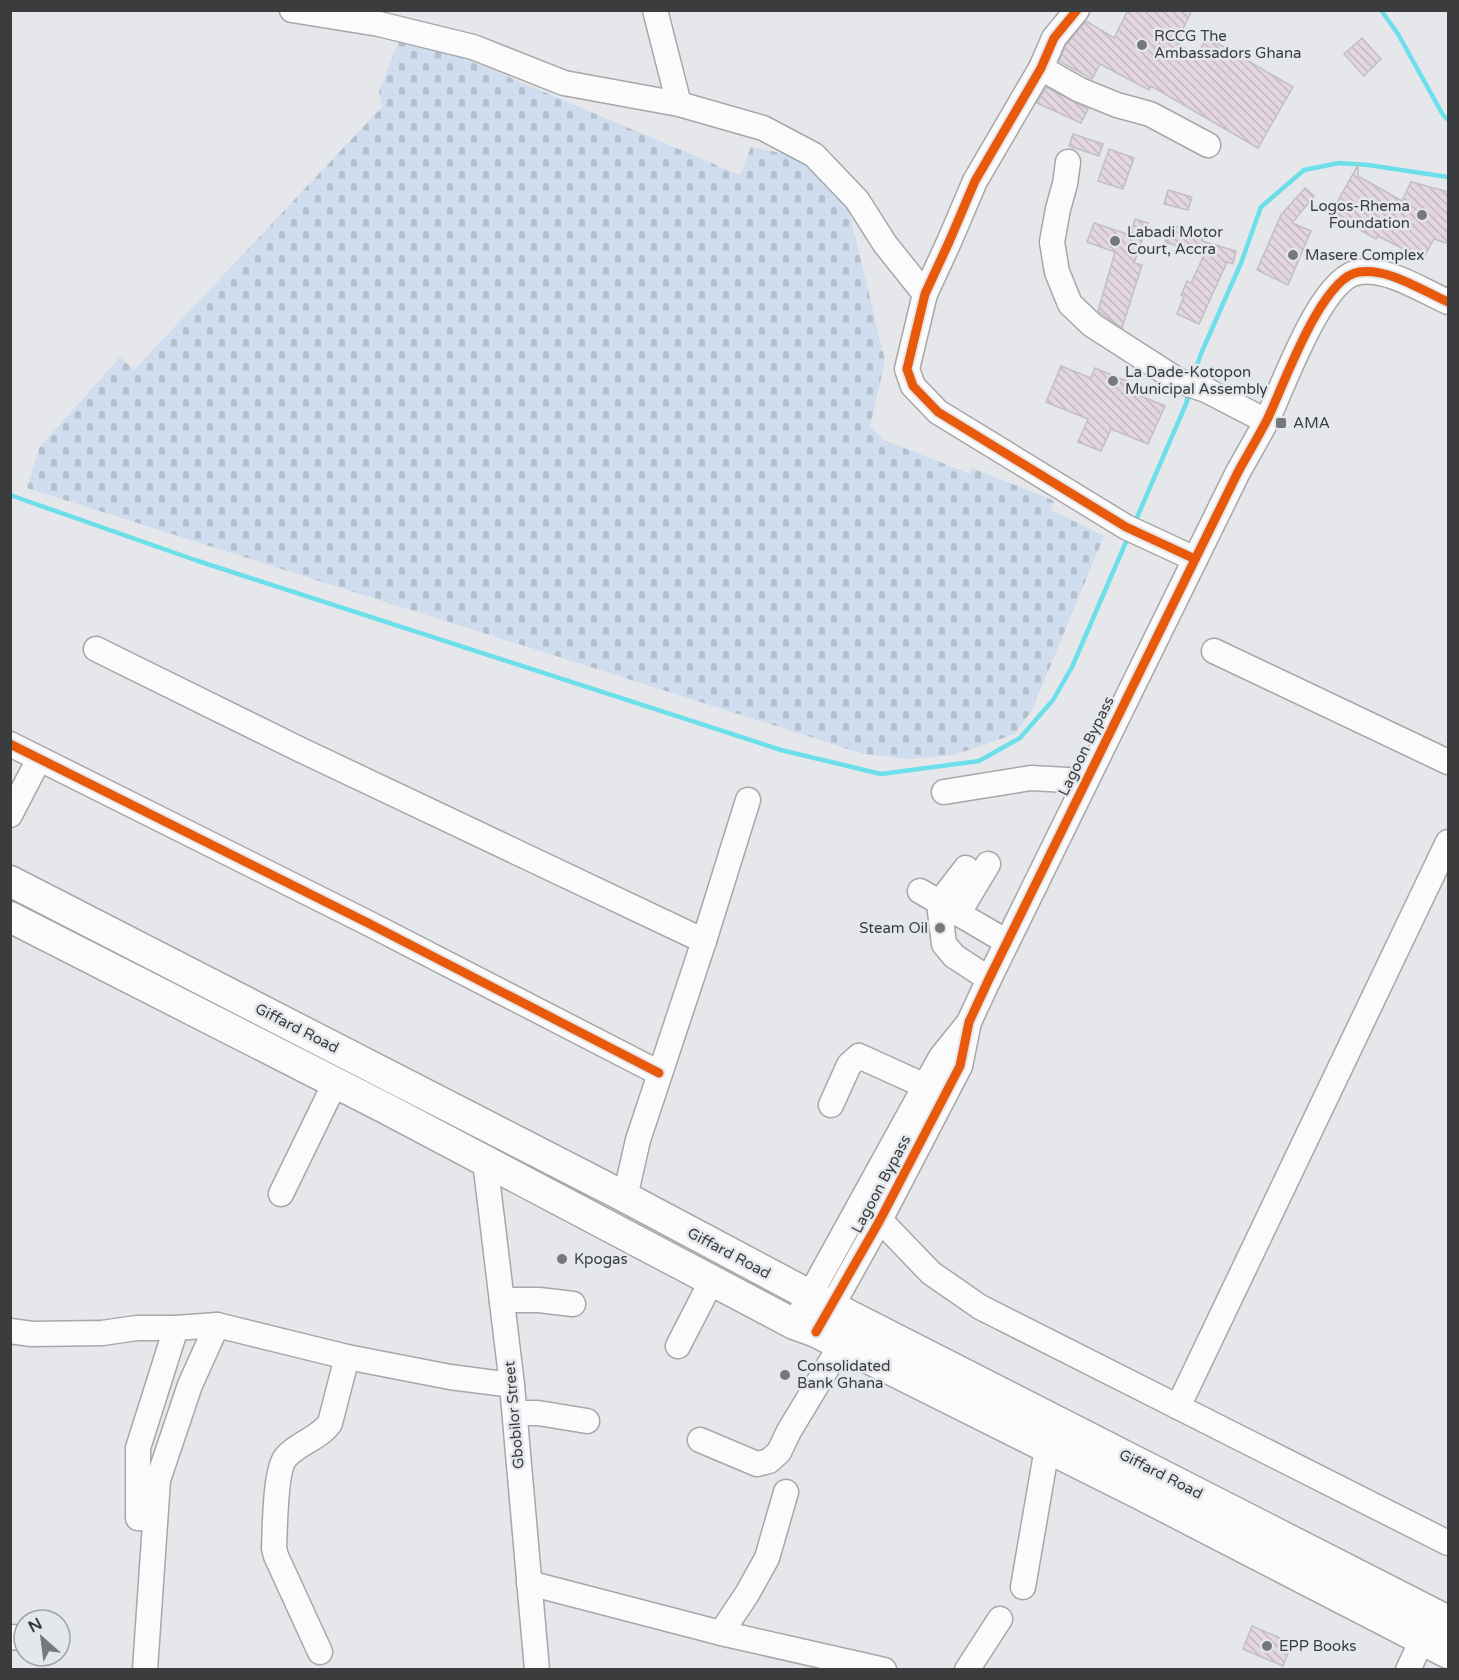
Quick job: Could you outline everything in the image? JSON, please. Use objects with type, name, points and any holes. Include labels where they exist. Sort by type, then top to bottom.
[{"type":"main road","name":"Giffard Road","points":[[10,881],[1449,1621]]},
{"type":"main road","name":"Giffard Road","points":[[10,917],[817,1334],[1047,1448],[1449,1653]]},
{"type":"street","points":[[292,10],[379,24],[473,48],[564,83],[679,104],[763,128],[814,155],[857,200],[885,243],[925,294]]},
{"type":"street","points":[[655,10],[679,104]]},
{"type":"street","points":[[1077,10],[1054,38],[1041,68],[975,181],[950,242],[925,294],[906,369],[913,386],[938,412],[1132,530],[1195,559]]},
{"type":"street","points":[[1041,68],[1080,90],[1117,105],[1150,114],[1208,145]]},
{"type":"street","points":[[1068,162],[1052,242],[1057,272],[1070,304],[1092,325],[1179,381],[1206,390],[1266,421]]},
{"type":"street","name":"Lagoon Bypass","points":[[822,1300],[880,1220],[960,1066],[969,1022],[989,979],[1324,300],[1341,280],[1356,272],[1372,271],[1386,274],[1449,302]]},
{"type":"street","points":[[96,649],[312,755],[704,941]]},
{"type":"street","points":[[1214,651],[1449,762]]},
{"type":"street","points":[[10,744],[368,923],[659,1073]]},
{"type":"street","points":[[10,815],[39,759]]},
{"type":"street","points":[[944,792],[1031,778],[1086,781]]},
{"type":"street","points":[[626,1197],[638,1140],[748,800]]},
{"type":"street","points":[[1178,1407],[1449,842]]},
{"type":"street","points":[[939,903],[977,866]]},
{"type":"street","points":[[939,903],[1007,942]]},
{"type":"street","points":[[939,903],[944,944],[954,956],[989,979]]},
{"type":"street","name":"Lagoon Bypass","points":[[699,1440],[757,1464],[769,1461],[779,1452],[789,1431],[817,1334],[822,1300],[925,1086],[941,1057],[969,1022]]},
{"type":"street","points":[[831,1105],[849,1065],[859,1056],[925,1086]]},
{"type":"street","points":[[281,1194],[335,1083]]},
{"type":"street","name":"Gbobilor Street","points":[[485,1161],[515,1413],[537,1670]]},
{"type":"street","points":[[880,1220],[932,1273],[980,1307],[1449,1543]]},
{"type":"street","points":[[678,1346],[712,1280]]},
{"type":"street","points":[[502,1300],[539,1300],[573,1304]]},
{"type":"street","points":[[10,1330],[32,1334],[102,1333],[137,1328],[217,1325],[347,1357],[450,1377],[512,1385]]},
{"type":"street","points":[[144,1670],[158,1480],[190,1385],[217,1325]]},
{"type":"street","points":[[155,1520],[138,1518],[138,1448],[176,1328]]},
{"type":"street","points":[[320,1653],[274,1548],[279,1470],[286,1457],[325,1431],[330,1423],[347,1357]]},
{"type":"street","points":[[515,1413],[538,1413],[587,1421]]},
{"type":"street","points":[[1023,1587],[1047,1448]]},
{"type":"street","points":[[722,1633],[767,1558],[786,1492]]},
{"type":"street","points":[[529,1583],[722,1633],[884,1670]]},
{"type":"street","points":[[967,1670],[1000,1619]]},
{"type":"street","points":[[1408,1670],[1422,1640]]},
{"type":"green space","points":[[402,32],[740,175],[751,147],[809,159],[845,194],[885,361],[870,426],[884,440],[970,474],[972,468],[1055,501],[1051,510],[1104,536],[1032,710],[1015,734],[954,755],[907,759],[864,754],[27,488],[39,448],[120,357],[134,370],[382,107],[379,92]]},
{"type":"building","points":[[1128,10],[1192,10],[1176,43],[1197,55],[1207,37],[1293,87],[1258,148],[1151,86],[1149,90],[1100,64],[1092,79],[1059,61],[1066,45],[1086,21],[1114,38]]},
{"type":"building","points":[[1362,38],[1381,59],[1364,76],[1344,54]]},
{"type":"building","points":[[1046,87],[1088,109],[1081,123],[1037,103]]},
{"type":"building","points":[[1073,134],[1103,144],[1099,156],[1069,146]]},
{"type":"building","points":[[1109,149],[1134,158],[1123,189],[1098,181]]},
{"type":"building","points":[[1358,165],[1358,176],[1402,201],[1411,182],[1449,192],[1449,244],[1434,239],[1423,259],[1378,236],[1376,239],[1350,224],[1349,228],[1329,217]]},
{"type":"building","points":[[1305,188],[1314,196],[1292,223],[1311,231],[1288,285],[1257,270],[1281,215]]},
{"type":"building","points":[[1168,190],[1192,197],[1188,210],[1164,204]]},
{"type":"building","points":[[1135,219],[1148,223],[1134,263],[1142,265],[1122,328],[1098,311],[1115,252],[1087,242],[1094,223],[1130,235]]},
{"type":"building","points":[[1177,226],[1204,235],[1202,241],[1236,251],[1233,264],[1227,262],[1199,324],[1177,314],[1187,281],[1191,283],[1204,255],[1165,242],[1168,232],[1174,234]]},
{"type":"building","points":[[1061,366],[1091,378],[1095,368],[1129,382],[1126,390],[1165,406],[1148,444],[1111,429],[1101,451],[1078,442],[1088,419],[1046,402]]},
{"type":"building","name":"EPP Books","points":[[1252,1626],[1292,1643],[1283,1666],[1243,1649]]},
{"type":"waterway","points":[[1381,10],[1398,34],[1443,115],[1448,120]]},
{"type":"waterway","points":[[1194,377],[1200,356],[1241,263],[1261,207],[1304,170],[1339,163],[1448,177]]},
{"type":"waterway","points":[[1135,522],[1190,391]]},
{"type":"waterway","points":[[10,495],[195,560],[781,750],[881,774],[979,761],[1020,738],[1053,700],[1072,667],[1129,535]]},
{"type":"cycle path","points":[[1077,10],[1054,38],[1041,68],[975,181],[925,294],[907,369],[913,386],[938,412],[1126,527],[1195,559]]},
{"type":"cycle path","points":[[816,1332],[880,1220],[960,1066],[969,1022],[989,979],[1238,472],[1267,420],[1317,312],[1345,278],[1359,272],[1382,273],[1448,302]]},
{"type":"cycle path","points":[[10,744],[368,923],[659,1073]]},
{"type":"place","name":"RCCG The Ambassadors Ghana","points":[[1142,45]]},
{"type":"place","name":"Logos-Rhema Foundation","points":[[1422,215]]},
{"type":"place","name":"Labadi Motor Court, Accra","points":[[1115,241]]},
{"type":"place","name":"Masere Complex","points":[[1293,255]]},
{"type":"place","name":"La Dade-Kotopon Municipal Assembly","points":[[1113,381]]},
{"type":"place","name":"AMA","points":[[1281,423]]},
{"type":"place","name":"Steam Oil","points":[[940,928]]},
{"type":"place","name":"Kpogas","points":[[562,1259]]},
{"type":"place","name":"Consolidated Bank Ghana","points":[[785,1375]]},
{"type":"place","name":"EPP Books","points":[[1267,1646]]}]
